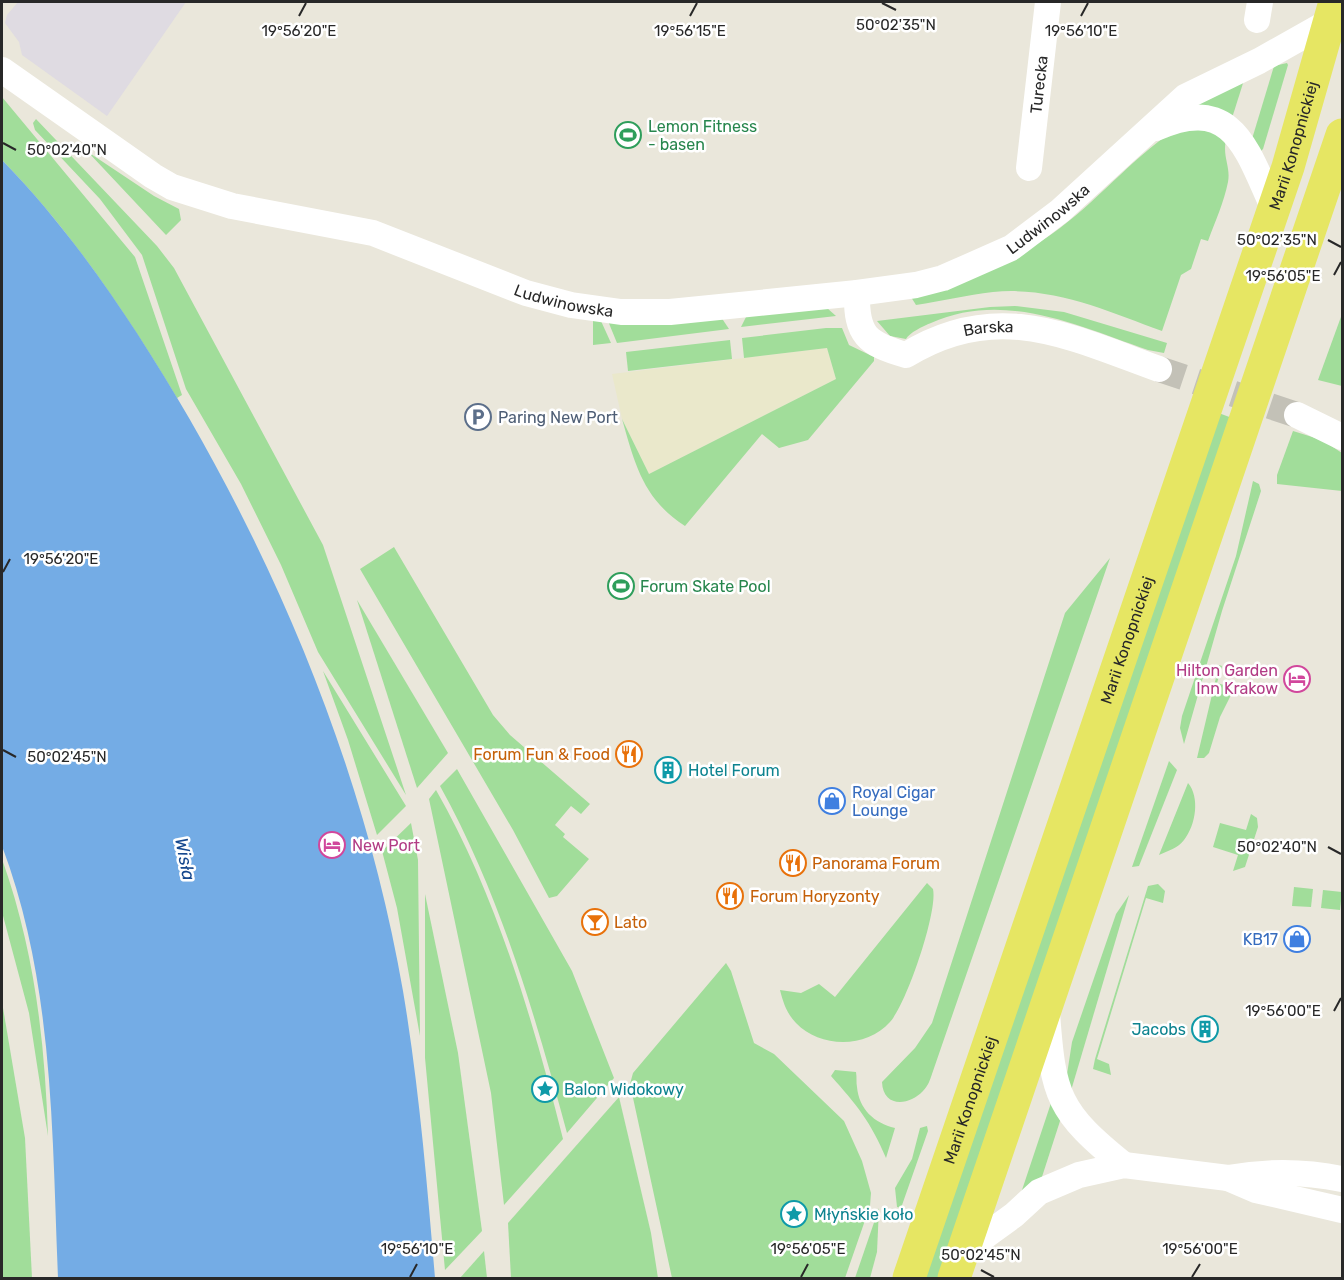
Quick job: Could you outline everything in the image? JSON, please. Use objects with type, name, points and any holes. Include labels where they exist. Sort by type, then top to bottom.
[{"type":"main road","name":"Marii Konopnickiej","points":[[909,1278],[1274,209],[1306,109],[1332,11]]},
{"type":"main road","points":[[958,1265],[1342,135]]},
{"type":"street","name":"Turecka","points":[[1029,168],[1048,2]]},
{"type":"street","name":"Ludwinowska","points":[[2,70],[153,177],[172,187],[232,206],[335,223],[373,233],[549,300],[637,313],[707,309],[857,293],[916,285],[943,278],[1011,248],[1060,211],[1185,97],[1259,61],[1332,11]]},
{"type":"street","name":"Ludwinowska","points":[[1133,142],[1152,129],[1178,118],[1210,119],[1226,125],[1242,141],[1274,209]]},
{"type":"street","name":"Barska","points":[[857,293],[856,318],[866,335],[885,349],[906,355],[930,340],[962,329],[1002,324],[1068,338],[1159,369]]},
{"type":"street","points":[[1297,415],[1342,437]]},
{"type":"street","points":[[1046,1008],[1050,1054],[1065,1108],[1089,1136],[1124,1165]]},
{"type":"street","points":[[958,1265],[1039,1192],[1079,1175],[1124,1165],[1228,1178],[1256,1190],[1342,1210]]},
{"type":"street","points":[[1228,1178],[1257,1173],[1307,1172],[1342,1179]]},
{"type":"shaded area","points":[[18,2],[186,2],[107,116],[22,55],[19,42],[5,23],[7,15]]},
{"type":"shaded area","points":[[827,348],[836,379],[649,474],[622,419],[612,374]]},
{"type":"green space","points":[[1287,63],[1263,149],[1260,152],[1252,139],[1274,66]]},
{"type":"green space","points":[[1245,77],[1232,118],[1191,105]]},
{"type":"green space","points":[[2,97],[135,257],[182,395],[177,398],[138,335],[74,244],[2,160]]},
{"type":"green space","points":[[36,119],[157,246],[174,268],[323,545],[406,795],[318,652],[281,565],[241,484],[186,389],[142,255],[100,199],[35,130],[33,123]]},
{"type":"green space","points":[[1183,125],[1227,136],[1225,149],[1228,182],[1208,241],[1201,239],[1191,269],[1181,275],[1162,331],[1080,302],[1037,293],[993,292],[916,305],[911,297],[1007,259],[1043,240],[1076,215],[1150,148]]},
{"type":"green space","points":[[88,152],[154,196],[179,209],[181,220],[166,235]]},
{"type":"green space","points":[[1015,306],[1064,312],[1167,343],[1164,353],[1148,350],[1068,322],[1014,311],[986,310],[958,314],[924,326],[906,339],[890,336],[877,321]]},
{"type":"green space","points":[[827,308],[836,316],[741,327],[747,315]]},
{"type":"green space","points":[[1342,314],[1342,386],[1318,380]]},
{"type":"green space","points":[[721,317],[729,329],[617,343],[608,321]]},
{"type":"green space","points":[[593,320],[601,321],[611,343],[593,345]]},
{"type":"green space","points":[[842,328],[849,345],[874,357],[874,361],[808,440],[779,448],[762,434],[685,526],[659,504],[650,492],[631,451],[622,419],[649,474],[836,379],[827,348],[744,358],[742,338]]},
{"type":"green space","points":[[730,340],[732,359],[628,371],[626,352]]},
{"type":"green space","points":[[1216,412],[1232,418],[940,1278],[922,1278]]},
{"type":"green space","points":[[1293,431],[1322,440],[1342,453],[1342,491],[1277,484],[1277,475]]},
{"type":"green space","points":[[1253,481],[1259,484],[1261,491],[1222,611],[1184,744],[1180,728],[1182,716],[1236,556]]},
{"type":"green space","points":[[394,547],[493,715],[510,735],[590,804],[581,814],[571,806],[555,825],[565,834],[563,837],[589,859],[557,896],[549,898],[513,830],[360,569]]},
{"type":"green space","points":[[1110,558],[930,1081],[923,1091],[911,1100],[898,1102],[892,1100],[883,1090],[882,1082],[915,1048],[932,1023],[1065,613]]},
{"type":"green space","points":[[357,600],[448,753],[417,788]]},
{"type":"green space","points":[[1219,665],[1222,666],[1217,683],[1231,687],[1233,691],[1220,717],[1209,753],[1204,758],[1197,758]]},
{"type":"green space","points":[[323,671],[406,806],[377,835],[348,740]]},
{"type":"green space","points":[[1169,761],[1177,770],[1139,866],[1132,867]]},
{"type":"green space","points":[[457,769],[572,971],[614,1078],[567,1133],[529,1000],[498,912],[481,869],[440,786]]},
{"type":"green space","points":[[1188,783],[1195,803],[1191,827],[1182,843],[1159,855]]},
{"type":"green space","points":[[436,790],[458,831],[495,916],[526,1004],[563,1139],[504,1205],[491,1093],[429,799]]},
{"type":"green space","points":[[1251,814],[1257,818],[1258,827],[1245,867],[1233,871],[1238,855],[1213,847],[1220,823],[1246,830]]},
{"type":"green space","points":[[411,823],[418,860],[420,1036],[397,908],[382,851]]},
{"type":"green space","points":[[2,859],[22,927],[36,995],[44,1065],[48,1136],[29,1013],[2,912]]},
{"type":"green space","points":[[927,883],[933,889],[933,901],[926,937],[912,979],[890,1022],[869,1037],[843,1042],[817,1037],[796,1023],[786,1008],[780,990],[801,993],[819,984],[835,997]]},
{"type":"green space","points":[[1158,884],[1165,891],[1163,903],[1146,898],[1097,1059],[1109,1064],[1111,1075],[1093,1069],[1095,1059],[1148,886]]},
{"type":"green space","points":[[1294,887],[1313,889],[1311,907],[1292,906]]},
{"type":"green space","points":[[1323,890],[1342,892],[1340,910],[1321,908]]},
{"type":"green space","points":[[425,894],[458,1053],[482,1231],[445,1270],[425,1058]]},
{"type":"green space","points":[[1129,895],[1070,1094],[1067,1074],[1072,1042],[1116,914]]},
{"type":"green space","points":[[726,963],[731,971],[754,1043],[774,1054],[844,1121],[862,1161],[871,1193],[870,1206],[845,1278],[672,1278],[630,1084],[633,1073]]},
{"type":"green space","points":[[2,1002],[25,1138],[32,1278],[2,1278]]},
{"type":"green space","points":[[835,1070],[856,1072],[858,1095],[864,1108],[880,1123],[895,1128],[886,1158],[875,1134],[862,1114],[831,1076]]},
{"type":"green space","points":[[619,1097],[651,1233],[658,1278],[511,1278],[508,1223]]},
{"type":"green space","points":[[1051,1103],[1061,1118],[1040,1183],[1021,1193]]},
{"type":"green space","points":[[927,1126],[928,1131],[901,1208],[897,1207],[895,1188],[912,1159],[920,1128]]},
{"type":"green space","points":[[879,1208],[877,1252],[870,1278],[855,1278]]},
{"type":"green space","points":[[484,1251],[487,1278],[460,1278]]},
{"type":"water","name":"Wisła","points":[[2,160],[80,251],[126,316],[169,384],[226,485],[261,554],[321,695],[347,768],[369,841],[388,916],[403,991],[426,1170],[435,1278],[58,1278],[51,1114],[41,1005],[32,951],[19,898],[2,846]]},
{"type":"tunnel","points":[[1159,369],[1297,415]]},
{"type":"place","name":"Lemon Fitness - basen","points":[[628,135]]},
{"type":"place","name":"Paring New Port","points":[[478,417]]},
{"type":"place","name":"Forum Skate Pool","points":[[621,586]]},
{"type":"place","name":"Hilton Garden Inn Krakow","points":[[1297,679]]},
{"type":"place","name":"Forum Fun & Food","points":[[629,754]]},
{"type":"place","name":"Hotel Forum","points":[[668,770]]},
{"type":"place","name":"Royal Cigar Lounge","points":[[832,801]]},
{"type":"place","name":"New Port","points":[[332,845]]},
{"type":"place","name":"Panorama Forum","points":[[793,863]]},
{"type":"place","name":"Forum Horyzonty","points":[[730,896]]},
{"type":"place","name":"Lato","points":[[595,922]]},
{"type":"place","name":"KB17","points":[[1297,939]]},
{"type":"place","name":"Jacobs","points":[[1205,1029]]},
{"type":"place","name":"Balon Widokowy","points":[[545,1089]]},
{"type":"place","name":"Młyńskie koło","points":[[794,1214]]}]
